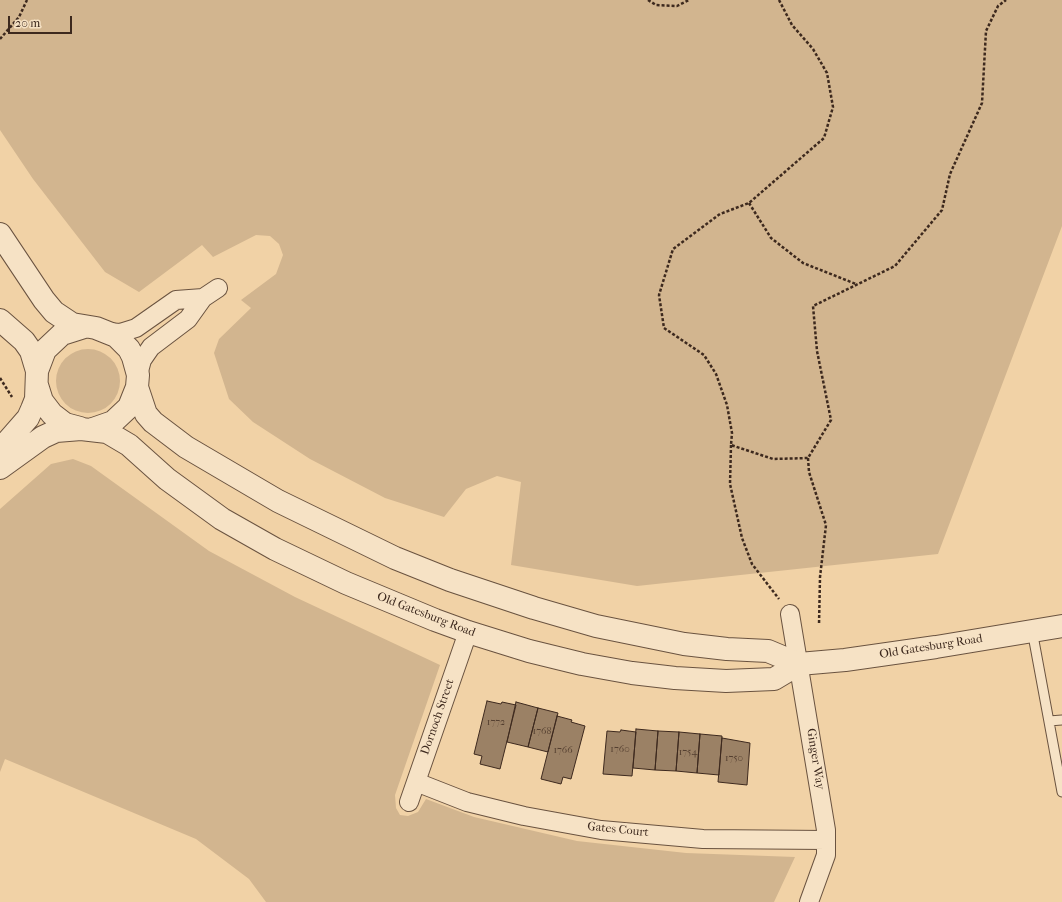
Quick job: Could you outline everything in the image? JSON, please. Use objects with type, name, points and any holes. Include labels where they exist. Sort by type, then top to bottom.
[{"type":"street","points":[[0,234],[44,300],[54,312],[65,321],[84,327],[120,333],[136,328],[176,300],[203,298]]},
{"type":"street","points":[[0,468],[43,437],[56,431],[87,429],[113,422],[122,416],[134,398],[142,360],[151,347],[188,319],[203,298],[218,288]]},
{"type":"street","name":"Old Gatesburg Road","points":[[0,320],[24,341],[31,351],[42,401],[52,414],[65,424],[107,432],[119,437],[192,498],[222,519],[275,548],[346,583],[435,620],[529,651],[582,664],[675,678],[726,681],[774,679],[799,664],[845,660],[936,647],[1062,626]]},
{"type":"street","points":[[0,450],[28,418],[36,399],[40,360],[53,341],[72,330],[84,327]]},
{"type":"street","name":"Old Gatesburg Road","points":[[108,332],[116,336],[129,349],[137,366],[138,381],[146,414],[153,422],[186,447],[278,501],[395,558],[450,580],[527,606],[596,626],[684,644],[727,649],[768,651],[799,664]]},
{"type":"street","name":"Ginger Way","points":[[790,614],[826,830],[826,855],[809,902]]},
{"type":"street","name":"Dornoch Street","points":[[409,802],[468,632]]},
{"type":"street","name":"Gates Court","points":[[416,782],[467,802],[524,816],[601,830],[703,839],[826,840]]},
{"type":"lane","points":[[1032,630],[1062,792]]},
{"type":"lane","points":[[1049,721],[1062,720]]},
{"type":"path","points":[[0,39],[19,17],[27,0]]},
{"type":"path","points":[[648,0],[656,4],[677,6],[689,0]]},
{"type":"path","points":[[779,0],[792,25],[813,49],[827,73],[832,106],[824,138],[749,203],[720,214],[673,249],[659,295],[664,328],[704,355],[716,374],[727,406],[732,432],[730,484],[742,538],[752,564],[790,614]]},
{"type":"path","points":[[819,625],[820,577],[826,525],[809,472],[808,458],[831,420],[817,350],[813,306],[895,266],[942,210],[950,174],[982,103],[986,31],[998,6],[1006,0]]},
{"type":"path","points":[[749,203],[771,238],[803,263],[856,284]]},
{"type":"path","points":[[0,378],[9,390],[13,400]]},
{"type":"path","points":[[731,445],[773,459],[808,458]]},
{"type":"shaded area","points":[[0,0],[1062,0],[1062,226],[938,554],[637,586],[511,565],[521,482],[497,476],[466,489],[444,517],[385,498],[310,459],[253,422],[229,399],[214,353],[219,339],[251,308],[241,300],[276,274],[283,255],[279,244],[270,236],[256,235],[213,257],[202,245],[139,292],[105,272],[33,179],[0,130]]},
{"type":"shaded area","points":[[88,349],[106,355],[114,363],[120,381],[114,399],[106,407],[88,413],[70,407],[62,399],[56,381],[62,363],[70,355]]},
{"type":"shaded area","points":[[73,459],[91,466],[209,551],[295,597],[440,665],[395,795],[396,808],[400,815],[408,816],[418,812],[426,799],[474,817],[577,841],[686,853],[795,857],[774,902],[266,902],[249,879],[196,839],[5,759],[0,772],[0,509],[51,464]]},
{"type":"building","points":[[487,701],[516,705],[500,769],[480,764],[482,756],[474,754]]},
{"type":"building","points":[[516,702],[538,708],[528,747],[507,742]]},
{"type":"building","points":[[538,708],[558,713],[548,752],[528,747]]},
{"type":"building","points":[[557,716],[572,720],[571,722],[585,726],[571,779],[563,777],[561,784],[541,779]]},
{"type":"building","points":[[636,729],[658,731],[655,770],[633,768]]},
{"type":"building","points":[[621,730],[636,732],[632,776],[603,774],[607,731],[620,732]]},
{"type":"building","points":[[658,731],[679,732],[676,771],[655,770]]},
{"type":"building","points":[[679,732],[700,734],[697,773],[676,771]]},
{"type":"building","points":[[700,734],[722,736],[719,775],[697,773]]},
{"type":"building","points":[[722,738],[750,743],[747,785],[718,782]]}]
